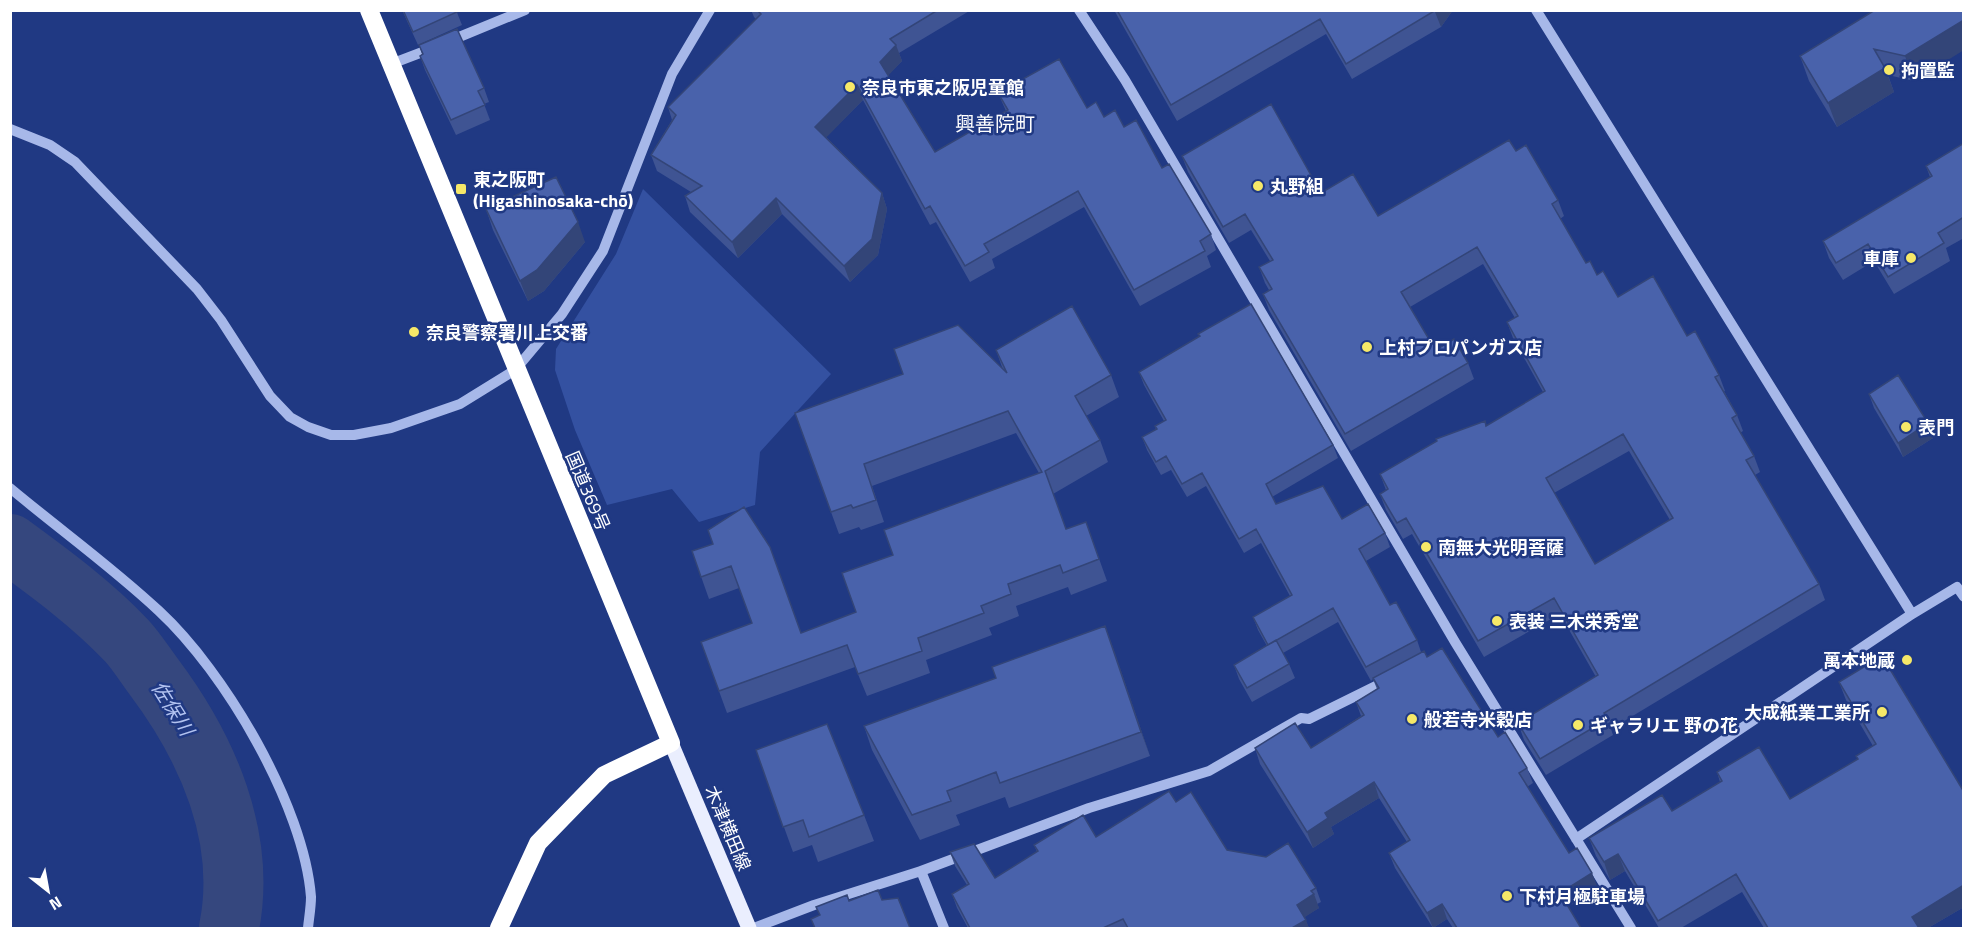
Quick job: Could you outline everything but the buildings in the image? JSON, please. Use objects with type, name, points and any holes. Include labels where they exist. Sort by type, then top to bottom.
[{"type":"highway","name":"国道369号","points":[[369,10],[515,370],[671,742]]},
{"type":"highway","points":[[499,928],[538,843],[604,775],[671,742]]},
{"type":"main road","name":"木津横田線","points":[[671,742],[749,928]]},
{"type":"street","points":[[392,64],[525,10]]},
{"type":"street","points":[[10,129],[50,145],[75,162],[197,289],[221,320],[270,396],[290,417],[308,427],[331,435],[354,435],[391,428],[460,404],[515,370],[562,314],[603,251],[672,74],[710,10]]},
{"type":"street","points":[[1079,10],[1125,80],[1450,645],[1631,928]]},
{"type":"street","points":[[1536,10],[1912,614]]},
{"type":"street","points":[[10,488],[159,611],[204,662],[256,742],[288,806],[308,873],[311,899],[308,928]]},
{"type":"street","points":[[1576,839],[1912,614],[1957,586],[1964,597]]},
{"type":"street","points":[[754,928],[814,904],[921,871],[1089,808],[1209,771],[1301,718],[1309,719],[1395,676]]},
{"type":"street","points":[[921,871],[944,928]]},
{"type":"shaded area","points":[[643,189],[831,374],[760,452],[755,505],[699,522],[672,489],[607,505],[575,430],[555,370],[556,349],[616,254]]},
{"type":"waterway","name":"佐保川","points":[[10,544],[56,578],[114,627],[138,654],[191,734],[206,764],[227,828],[232,861],[233,894],[229,928]]},
{"type":"place","name":"拘置監","points":[[1889,70]]},
{"type":"place","name":"奈良市東之阪児童館","points":[[850,87]]},
{"type":"place","name":"丸野組","points":[[1258,186]]},
{"type":"place","name":"東之阪町 (Higashinosaka-chō)","points":[[461,189]]},
{"type":"place","name":"車庫","points":[[1911,258]]},
{"type":"place","name":"奈良警察署川上交番","points":[[414,332]]},
{"type":"place","name":"上村プロパンガス店","points":[[1367,347]]},
{"type":"place","name":"表門","points":[[1906,427]]},
{"type":"place","name":"南無大光明菩薩","points":[[1426,547]]},
{"type":"place","name":"表装 三木栄秀堂","points":[[1497,621]]},
{"type":"place","name":"萬本地蔵","points":[[1907,660]]},
{"type":"place","name":"大成紙業工業所","points":[[1882,712]]},
{"type":"place","name":"般若寺米穀店","points":[[1412,719]]},
{"type":"place","name":"ギャラリエ 野の花","points":[[1578,725]]},
{"type":"place","name":"下村月極駐車場","points":[[1507,896]]},
{"type":"district","name":"興善院町","points":[[995,123]]}]
